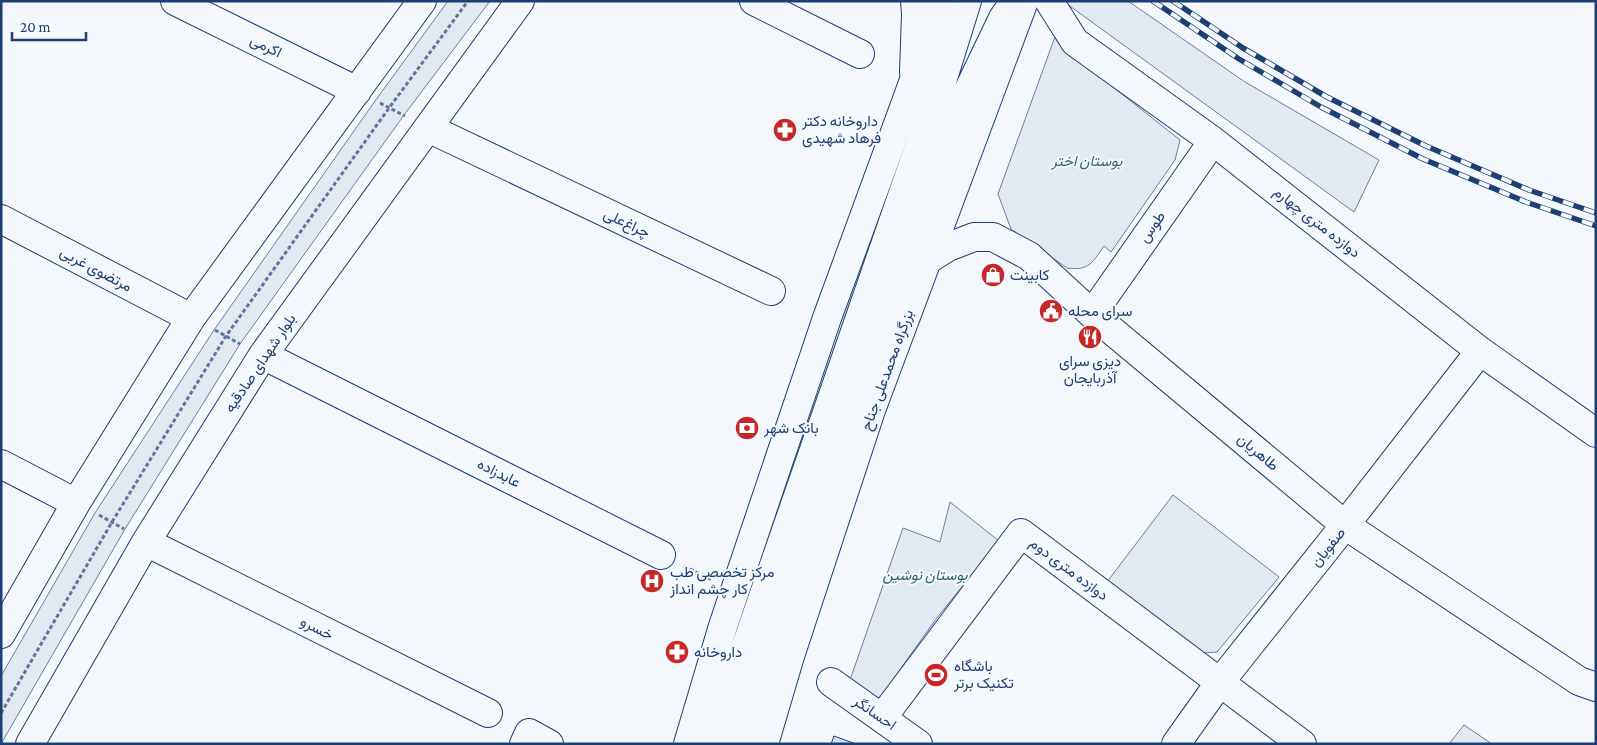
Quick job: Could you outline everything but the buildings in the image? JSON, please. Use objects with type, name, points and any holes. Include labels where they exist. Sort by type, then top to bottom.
[{"type":"main road","name":"اکرمی","points":[[175,1],[356,91]]},
{"type":"main road","points":[[1,634],[76,503],[191,318],[422,1]]},
{"type":"main road","name":"بلوار شهدای صادقیه","points":[[30,744],[146,542],[263,355],[520,1]]},
{"type":"main road","points":[[754,1],[860,54]]},
{"type":"main road","points":[[914,81],[915,1]]},
{"type":"main road","points":[[688,744],[735,592],[826,318],[943,1]]},
{"type":"main road","points":[[716,744],[733,682],[943,78],[967,1]]},
{"type":"main road","points":[[739,744],[774,623],[822,481],[915,225],[958,112],[1003,18],[1015,1]]},
{"type":"main road","name":"بزرگراه محمدعلی جناح","points":[[764,744],[790,656],[871,410],[1024,1]]},
{"type":"main road","name":"دوازده متری چهارم","points":[[1049,1],[1075,42],[1213,141],[1480,351],[1596,433]]},
{"type":"main road","name":"چراغ‌علی","points":[[428,128],[771,291]]},
{"type":"main road","name":"طوس","points":[[1092,314],[1213,141]]},
{"type":"main road","name":"مرتضوی غربی","points":[[1,219],[191,318]]},
{"type":"main road","name":"طاهریان","points":[[927,260],[948,247],[974,237],[993,237],[1029,256],[1092,314],[1345,526],[1579,681],[1596,688]]},
{"type":"main road","name":"صفویان","points":[[1176,744],[1220,682],[1345,526],[1480,351]]},
{"type":"main road","name":"عابدزاده","points":[[263,355],[661,555]]},
{"type":"main road","points":[[1,464],[76,503]]},
{"type":"main road","name":"دوازده متری دوم","points":[[882,718],[1021,533],[1302,744]]},
{"type":"main road","name":"خسرو","points":[[146,542],[488,714]]},
{"type":"main road","name":"احسانگر","points":[[832,682],[918,744]]},
{"type":"path","points":[[1,713],[112,522],[226,336],[468,1]]},
{"type":"path","points":[[356,91],[428,128]]},
{"type":"path","points":[[191,318],[263,355]]},
{"type":"path","points":[[76,503],[146,542]]},
{"type":"path","points":[[661,555],[735,592]]},
{"type":"green space","points":[[448,1],[490,1],[404,115],[240,344],[125,529],[1,744],[1,676],[95,513],[214,330],[375,101]]},
{"type":"green space","points":[[1068,1],[1128,1],[1245,82],[1379,160],[1354,212],[1067,4]]},
{"type":"green space","name":"بوستان اختر","points":[[1056,34],[1070,53],[1180,140],[1175,160],[1111,252],[1104,246],[1093,261],[1085,267],[1074,269],[1067,268],[1011,229],[998,194]]},
{"type":"green space","points":[[1173,495],[1279,577],[1217,652],[1203,653],[1107,582]]},
{"type":"green space","name":"بوستان نوشین","points":[[950,502],[999,541],[936,619],[879,699],[850,680],[903,528],[940,542]]},
{"type":"green space","points":[[1464,725],[1492,744],[1449,744]]},
{"type":"railway","points":[[1153,1],[1239,59],[1321,107],[1423,159],[1526,202],[1596,226]]},
{"type":"railway","points":[[1173,1],[1243,48],[1327,97],[1426,146],[1529,190],[1596,213]]},
{"type":"place","name":"داروخانه دکتر فرهاد شهیدی","points":[[785,130]]},
{"type":"place","name":"کابینت","points":[[993,275]]},
{"type":"place","name":"سرای محله","points":[[1051,311]]},
{"type":"place","name":"دیزی سرای آذربایجان","points":[[1090,337]]},
{"type":"place","name":"بانک شهر","points":[[747,428]]},
{"type":"place","name":"مرکز تخصصی طب کار چشم انداز","points":[[652,581]]},
{"type":"place","name":"داروخانه","points":[[677,652]]},
{"type":"place","name":"باشگاه تکنیک برتر","points":[[936,675]]}]
